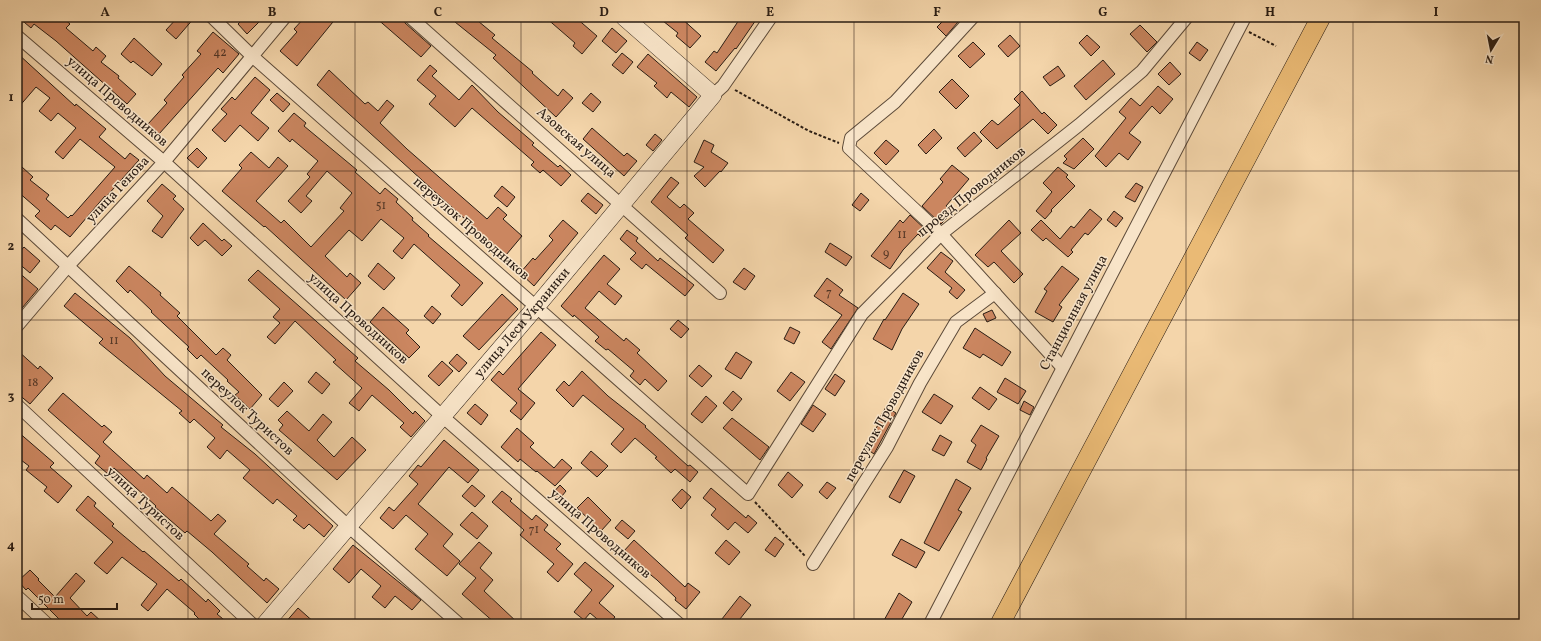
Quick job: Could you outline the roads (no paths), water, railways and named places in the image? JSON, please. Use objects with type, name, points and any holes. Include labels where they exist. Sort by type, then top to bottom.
[{"type":"main road","points":[[624,17],[719,89]]},
{"type":"main road","points":[[1000,624],[1167,311],[1321,17]]},
{"type":"main road","name":"улица Леси Украинки","points":[[265,624],[536,307],[719,89]]},
{"type":"street","name":"переулок Проводников","points":[[212,17],[252,56],[748,494]]},
{"type":"street","name":"улица Генова","points":[[17,326],[68,266],[164,162],[285,17]]},
{"type":"street","name":"Азовская улица","points":[[410,17],[622,204],[720,293]]},
{"type":"street","name":"улица Леси Украинки","points":[[719,89],[771,17]]},
{"type":"street","points":[[973,17],[895,102],[851,138],[844,146],[941,234],[1062,367]]},
{"type":"street","name":"проезд Проводников","points":[[748,494],[862,314],[941,234],[1079,125],[1142,71],[1187,17]]},
{"type":"street","name":"Станционная улица","points":[[930,624],[1062,367],[1243,22]]},
{"type":"street","name":"улица Проводников","points":[[17,36],[164,162],[442,416],[679,624]]},
{"type":"street","name":"переулок Туристов","points":[[17,218],[348,526],[459,624]]},
{"type":"street","name":"переулок Проводников","points":[[813,564],[887,447],[920,383],[956,322],[995,294]]},
{"type":"street","name":"улица Туристов","points":[[17,406],[252,624]]},
{"type":"street","points":[[17,596],[47,624]]}]
